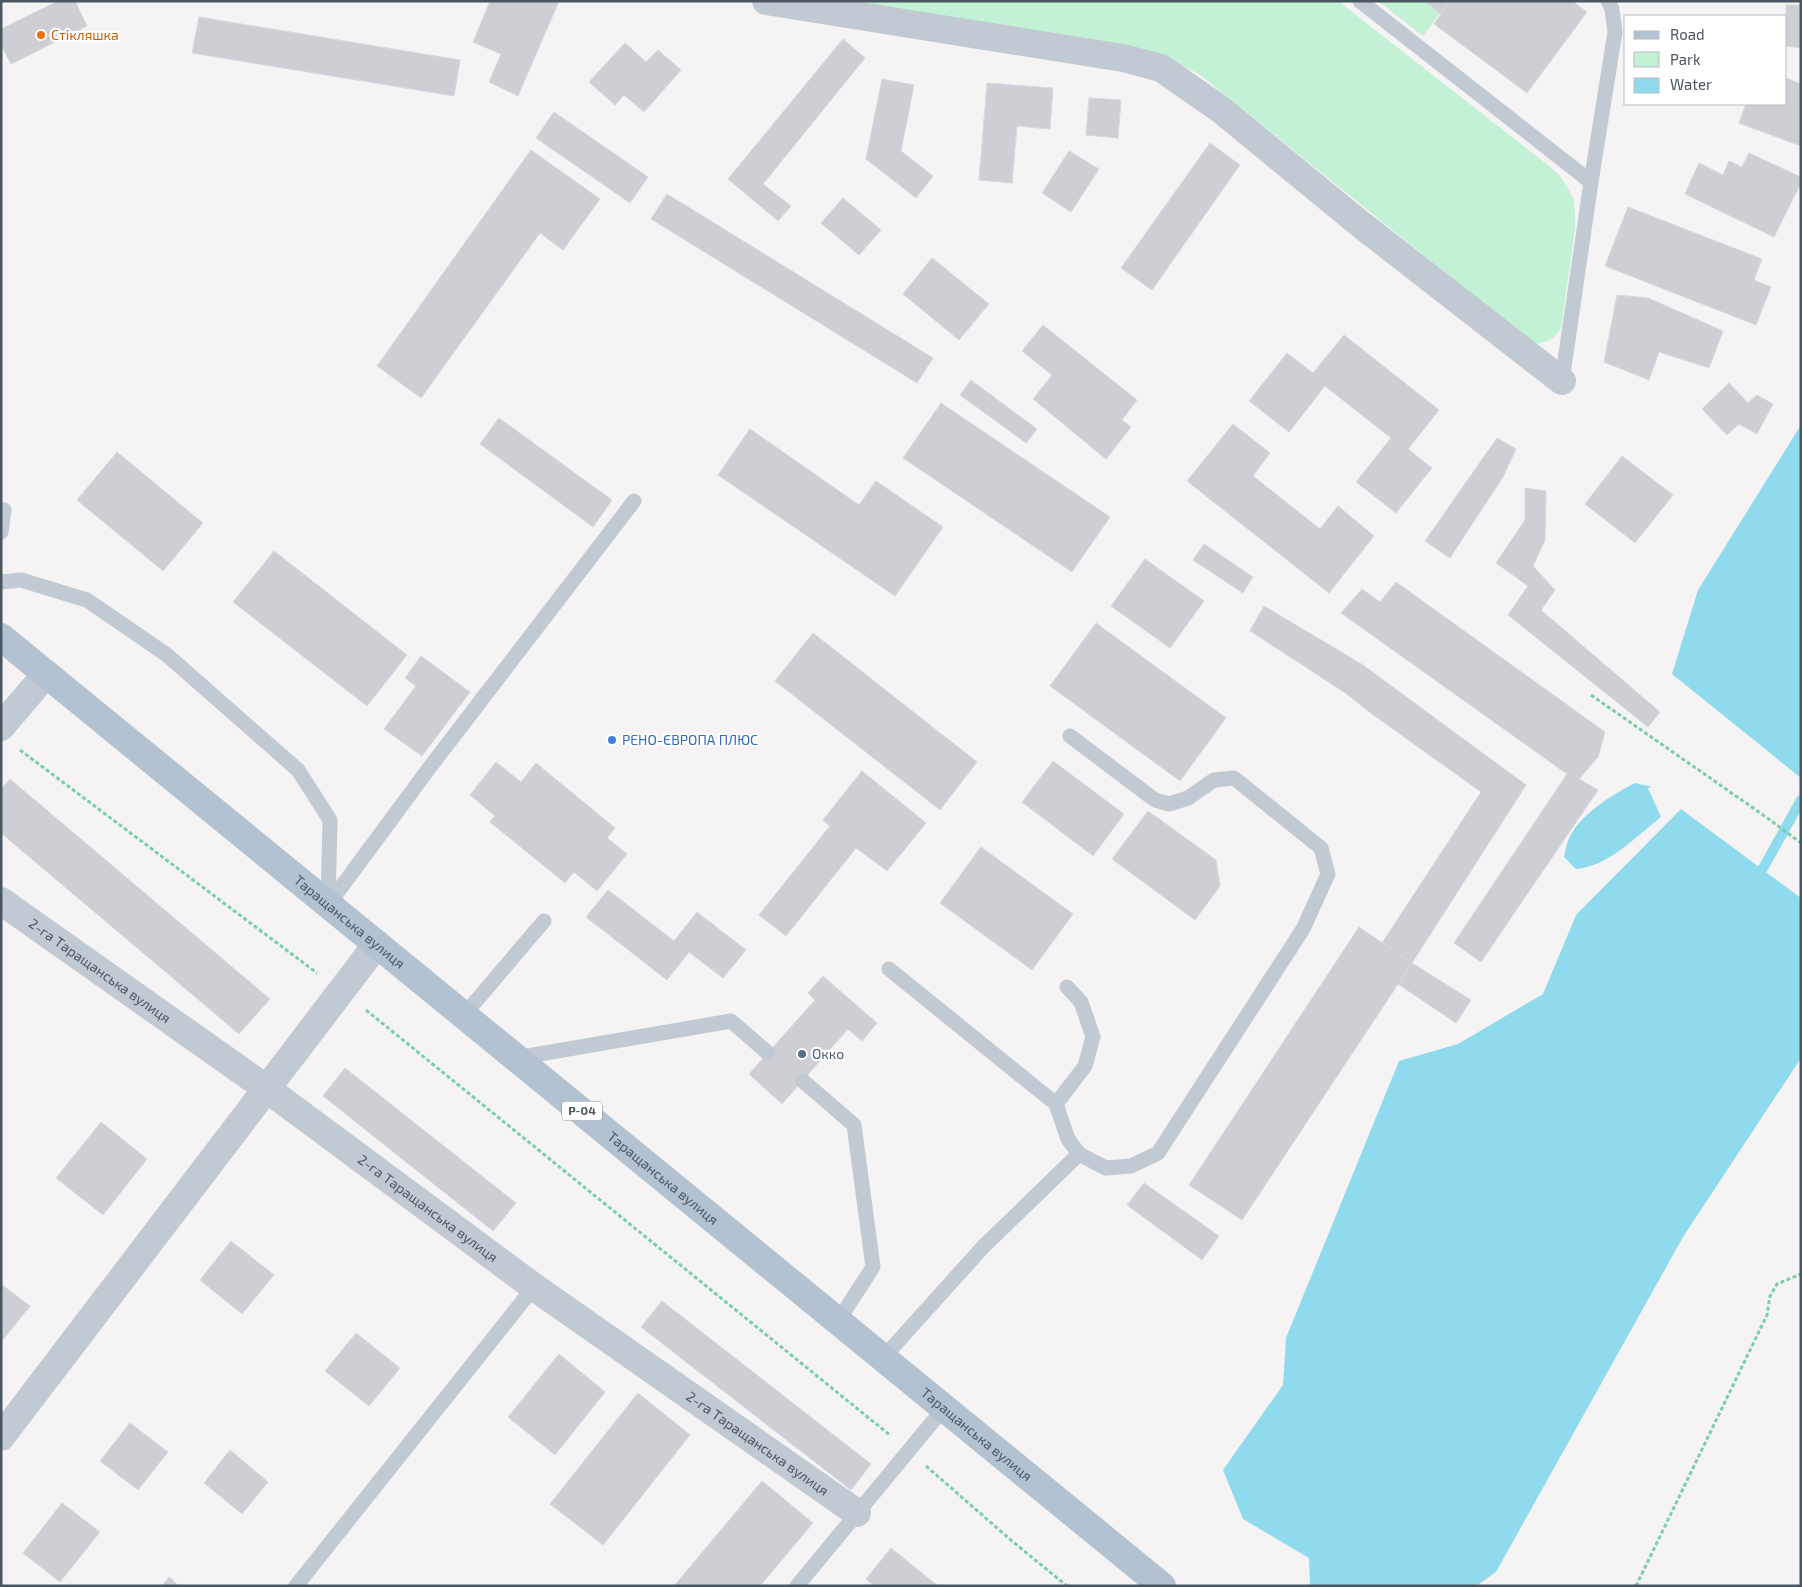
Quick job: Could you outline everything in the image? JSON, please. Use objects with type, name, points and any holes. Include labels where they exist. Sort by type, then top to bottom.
[{"type":"main road","name":"Таращанська вулиця","points":[[1,637],[1162,1586]]},
{"type":"street","points":[[766,1],[825,6],[1123,58],[1161,68],[1220,109],[1359,223],[1562,381]]},
{"type":"street","points":[[9,738],[46,674]]},
{"type":"street","name":"2-га Таращанська вулиця","points":[[1,901],[267,1089],[534,1287],[857,1513]]},
{"type":"street","points":[[1,1437],[377,944]]},
{"type":"lane","points":[[1360,1],[1590,182]]},
{"type":"lane","points":[[1562,381],[1590,182],[1615,32],[1612,9],[1608,1]]},
{"type":"lane","points":[[328,905],[430,767],[634,500]]},
{"type":"lane","points":[[1,532],[4,510]]},
{"type":"lane","points":[[1,582],[20,580],[87,600],[167,656],[298,770],[330,820],[328,905]]},
{"type":"lane","points":[[889,969],[1056,1104],[1068,1139],[1079,1154],[1106,1168],[1131,1166],[1158,1153],[1303,929],[1328,874],[1322,848],[1234,778],[1214,780],[1188,798],[1169,804],[1155,800],[1070,736]]},
{"type":"lane","points":[[464,1015],[544,921]]},
{"type":"lane","points":[[1056,1104],[1085,1066],[1094,1037],[1081,1002],[1067,987]]},
{"type":"lane","points":[[516,1058],[731,1021],[768,1053]]},
{"type":"lane","points":[[802,1081],[854,1125],[873,1267],[838,1321]]},
{"type":"lane","points":[[883,1358],[984,1247],[1079,1154]]},
{"type":"lane","points":[[296,1586],[534,1287]]},
{"type":"lane","points":[[797,1586],[944,1408]]},
{"type":"path","points":[[1590,696],[1801,843]]},
{"type":"path","points":[[9,738],[341,991],[909,1450],[1012,1541],[1067,1586]]},
{"type":"path","points":[[1636,1586],[1767,1315],[1770,1296],[1778,1284],[1801,1274]]},
{"type":"green space","points":[[850,1],[1338,1],[1559,175],[1574,200],[1575,213],[1575,229],[1561,329],[1549,340],[1534,344],[1199,74],[1164,57]]},
{"type":"green space","points":[[1378,1],[1424,1],[1440,13],[1423,36]]},
{"type":"water","points":[[1801,425],[1801,778],[1672,674],[1698,590]]},
{"type":"water","points":[[1635,783],[1652,787],[1648,788],[1661,817],[1610,857],[1588,867],[1576,869],[1564,857],[1567,843],[1579,823],[1616,793]]},
{"type":"water","points":[[1681,809],[1801,898],[1801,1058],[1683,1237],[1496,1572],[1476,1586],[1310,1586],[1309,1558],[1243,1519],[1223,1470],[1283,1385],[1286,1338],[1399,1061],[1458,1044],[1543,994],[1576,915]]},
{"type":"building","points":[[58,1],[75,1],[87,26],[11,64],[1,45],[1,29]]},
{"type":"building","points":[[490,1],[559,1],[518,96],[489,82],[501,54],[473,42]]},
{"type":"building","points":[[1424,1],[1450,1],[1441,14]]},
{"type":"building","points":[[1450,1],[1572,1],[1587,12],[1527,93],[1434,24]]},
{"type":"building","points":[[1786,5],[1801,5],[1801,48],[1787,46]]},
{"type":"building","points":[[199,17],[460,60],[454,96],[192,53]]},
{"type":"building","points":[[843,39],[865,58],[763,184],[791,206],[778,221],[728,179]]},
{"type":"building","points":[[625,43],[646,62],[658,50],[681,70],[644,112],[624,95],[615,105],[589,82]]},
{"type":"building","points":[[1787,78],[1801,84],[1801,146],[1739,123],[1746,105],[1787,105]]},
{"type":"building","points":[[882,79],[914,85],[901,151],[933,176],[916,198],[866,159]]},
{"type":"building","points":[[987,83],[1053,88],[1050,129],[1017,126],[1012,183],[979,180]]},
{"type":"building","points":[[1089,98],[1121,100],[1118,138],[1086,135]]},
{"type":"building","points":[[554,112],[648,177],[630,203],[536,138]]},
{"type":"building","points":[[1210,143],[1240,165],[1152,290],[1121,268]]},
{"type":"building","points":[[531,150],[600,199],[563,250],[540,233],[421,398],[377,366]]},
{"type":"building","points":[[1069,151],[1099,169],[1071,212],[1042,193]]},
{"type":"building","points":[[1749,153],[1801,177],[1801,183],[1774,237],[1685,194],[1699,163],[1723,175],[1729,161],[1742,167]]},
{"type":"building","points":[[667,194],[933,358],[917,383],[651,219]]},
{"type":"building","points":[[843,198],[881,230],[859,255],[821,223]]},
{"type":"building","points":[[1628,207],[1762,259],[1754,280],[1771,287],[1756,325],[1605,266]]},
{"type":"building","points":[[932,258],[989,304],[959,340],[903,294]]},
{"type":"building","points":[[1617,295],[1648,298],[1723,331],[1709,368],[1659,352],[1649,380],[1604,362]]},
{"type":"building","points":[[1043,325],[1137,400],[1122,420],[1131,427],[1106,459],[1033,399],[1052,375],[1022,351]]},
{"type":"building","points":[[1344,335],[1439,410],[1408,449],[1432,468],[1396,513],[1356,482],[1391,438],[1325,386],[1289,432],[1249,401],[1287,353],[1313,373]]},
{"type":"building","points":[[971,380],[1037,429],[1026,443],[960,395]]},
{"type":"building","points":[[1729,383],[1748,403],[1757,395],[1773,404],[1757,434],[1739,424],[1727,435],[1702,409]]},
{"type":"building","points":[[941,403],[1110,517],[1072,572],[903,458]]},
{"type":"building","points":[[499,418],[612,500],[593,527],[480,444]]},
{"type":"building","points":[[1233,424],[1270,453],[1253,476],[1320,529],[1338,506],[1374,536],[1329,593],[1187,481]]},
{"type":"building","points":[[750,429],[859,505],[876,481],[943,527],[895,596],[718,475]]},
{"type":"building","points":[[1497,438],[1516,449],[1503,477],[1450,558],[1425,541]]},
{"type":"building","points":[[117,452],[203,523],[163,571],[77,500]]},
{"type":"building","points":[[1622,456],[1673,495],[1635,543],[1585,504]]},
{"type":"building","points":[[1525,488],[1546,491],[1545,540],[1533,566],[1555,590],[1541,610],[1660,712],[1648,727],[1508,615],[1528,586],[1496,563],[1525,520]]},
{"type":"building","points":[[1204,544],[1253,577],[1243,593],[1193,560]]},
{"type":"building","points":[[274,551],[407,655],[367,706],[233,602]]},
{"type":"building","points":[[1145,559],[1204,601],[1170,648],[1111,606]]},
{"type":"building","points":[[1396,582],[1605,732],[1598,757],[1579,779],[1598,790],[1481,962],[1454,943],[1567,774],[1341,613],[1362,589],[1380,602]]},
{"type":"building","points":[[1264,606],[1363,665],[1526,785],[1412,963],[1382,943],[1481,792],[1344,692],[1250,631]]},
{"type":"building","points":[[1096,623],[1226,718],[1180,781],[1050,686]]},
{"type":"building","points":[[813,633],[977,762],[940,810],[775,681]]},
{"type":"building","points":[[421,656],[470,692],[422,756],[384,729],[416,686],[405,678]]},
{"type":"building","points":[[1053,761],[1124,814],[1093,856],[1022,802]]},
{"type":"building","points":[[496,762],[521,782],[536,763],[615,828],[607,838],[627,854],[597,891],[574,872],[565,883],[490,822],[495,816],[470,795]]},
{"type":"building","points":[[862,771],[926,823],[887,871],[856,848],[786,936],[759,915],[830,826],[823,820]]},
{"type":"building","points":[[10,779],[270,999],[239,1034],[1,833],[1,789]]},
{"type":"building","points":[[1148,811],[1216,860],[1220,886],[1195,920],[1112,859]]},
{"type":"building","points":[[981,847],[1073,914],[1032,970],[940,903]]},
{"type":"building","points":[[608,890],[674,941],[697,912],[746,950],[723,978],[689,952],[667,980],[586,917]]},
{"type":"building","points":[[1359,927],[1412,963],[1242,1220],[1189,1185]]},
{"type":"building","points":[[1412,963],[1471,1000],[1456,1023],[1398,984]]},
{"type":"building","points":[[823,976],[877,1023],[862,1041],[848,1029],[782,1104],[749,1074],[815,1000],[808,993]]},
{"type":"building","points":[[345,1068],[516,1203],[493,1231],[323,1096]]},
{"type":"building","points":[[101,1122],[147,1159],[103,1215],[56,1178]]},
{"type":"building","points":[[1144,1183],[1219,1236],[1202,1260],[1127,1205]]},
{"type":"building","points":[[231,1241],[274,1275],[242,1314],[200,1280]]},
{"type":"building","points":[[1,1284],[30,1306],[1,1342]]},
{"type":"building","points":[[662,1301],[871,1464],[851,1490],[641,1327]]},
{"type":"building","points":[[356,1333],[400,1368],[369,1406],[325,1371]]},
{"type":"building","points":[[559,1354],[605,1392],[555,1455],[508,1417]]},
{"type":"building","points":[[638,1393],[690,1435],[603,1545],[550,1504]]},
{"type":"building","points":[[130,1423],[168,1452],[138,1490],[100,1461]]},
{"type":"building","points":[[230,1450],[268,1482],[242,1514],[204,1483]]},
{"type":"building","points":[[762,1481],[813,1523],[760,1586],[674,1586]]},
{"type":"building","points":[[62,1503],[100,1532],[60,1582],[23,1553]]},
{"type":"building","points":[[891,1548],[938,1586],[874,1586],[866,1579]]},
{"type":"building","points":[[169,1577],[179,1586],[162,1586]]},
{"type":"waterway","points":[[1756,881],[1801,800]]},
{"type":"place","name":"Стікляшка","points":[[41,35]]},
{"type":"place","name":"РЕНО-ЄВРОПА ПЛЮС","points":[[612,740]]},
{"type":"place","name":"Окко","points":[[802,1054]]}]
